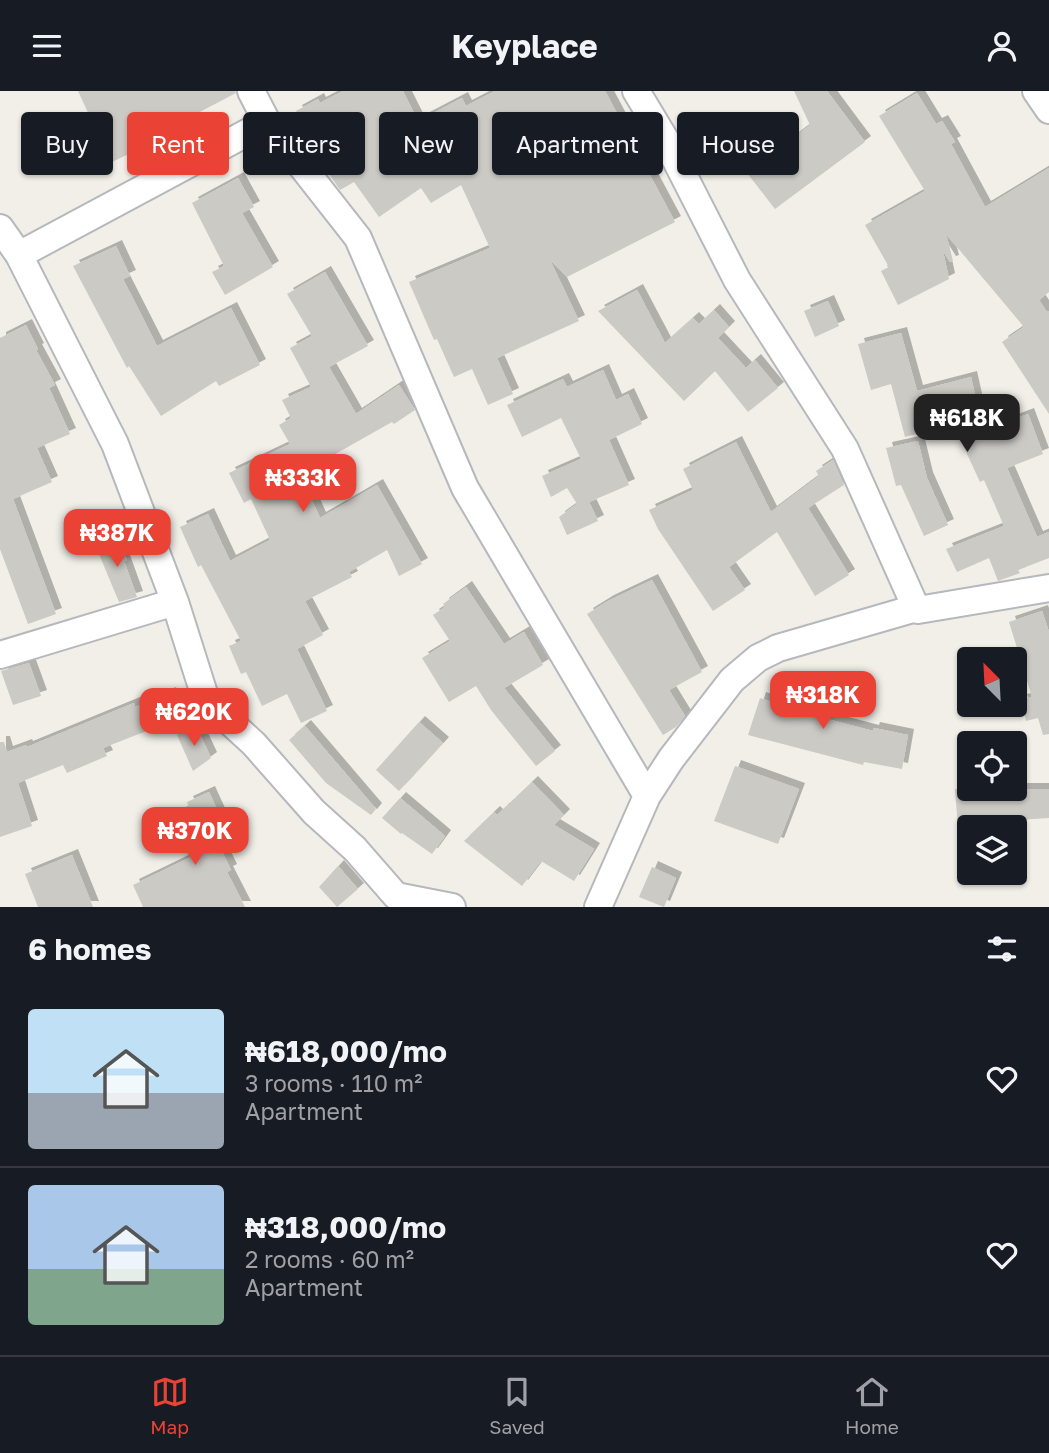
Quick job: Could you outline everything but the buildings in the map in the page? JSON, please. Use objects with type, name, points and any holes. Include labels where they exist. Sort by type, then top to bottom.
[{"type":"street","points":[[251,91],[262,112]]},
{"type":"street","points":[[636,91],[665,139],[737,280],[845,449],[916,608]]},
{"type":"street","points":[[1036,91],[1049,110]]},
{"type":"street","points":[[19,254],[243,135]]},
{"type":"street","points":[[309,175],[358,238],[465,488],[647,796]]},
{"type":"street","points":[[0,228],[19,254],[116,445],[175,602],[206,700],[254,744],[314,812],[355,849],[389,901],[452,907]]},
{"type":"street","points":[[598,907],[647,796],[671,758],[732,680],[758,659],[778,648],[916,608],[918,610],[1049,588]]},
{"type":"street","points":[[0,655],[175,602]]}]
